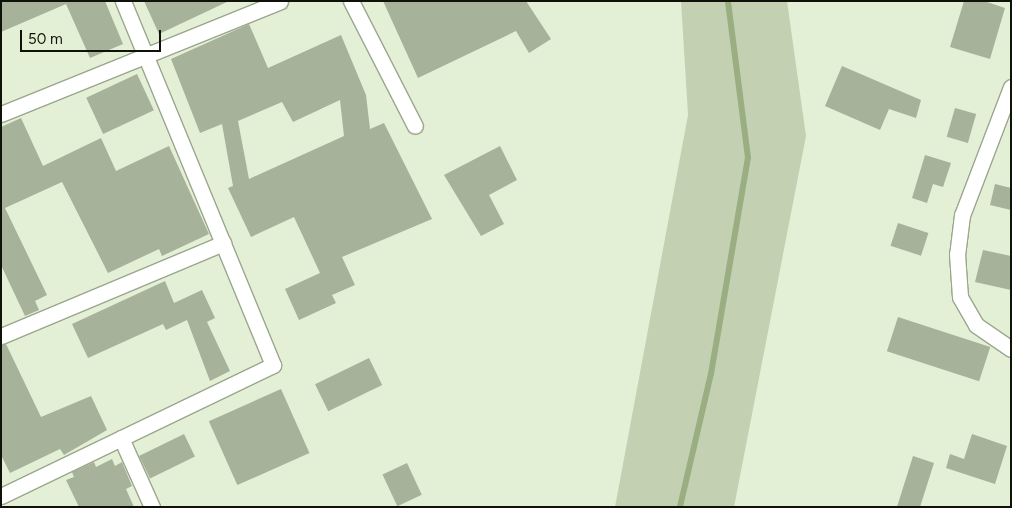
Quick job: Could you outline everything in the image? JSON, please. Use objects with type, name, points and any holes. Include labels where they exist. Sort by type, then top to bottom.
[{"type":"street","points":[[1,496],[273,365],[124,1]]},
{"type":"street","points":[[1,114],[146,53],[280,1]]},
{"type":"street","points":[[352,2],[415,126]]},
{"type":"street","points":[[1011,87],[962,215],[957,254],[960,298],[976,325],[1011,349]]},
{"type":"street","points":[[1,336],[223,243]]},
{"type":"street","points":[[122,438],[152,507]]},
{"type":"green space","points":[[681,1],[787,1],[806,136],[734,507],[615,507],[688,115]]},
{"type":"building","points":[[1,1],[105,1],[123,44],[90,58],[66,4],[1,32]]},
{"type":"building","points":[[144,1],[229,1],[159,34]]},
{"type":"building","points":[[383,1],[526,1],[551,39],[529,53],[516,31],[418,78]]},
{"type":"building","points":[[964,1],[984,1],[1005,8],[990,59],[950,47]]},
{"type":"building","points":[[249,24],[268,68],[341,35],[366,95],[370,129],[384,123],[432,219],[342,257],[355,285],[332,295],[336,303],[299,320],[285,289],[320,273],[294,217],[251,237],[228,188],[233,186],[222,124],[200,133],[171,59]],"holes":[[[340,100],[344,136],[249,179],[238,121],[282,102],[293,122]]]},
{"type":"building","points":[[842,66],[921,100],[916,118],[889,109],[880,130],[825,106]]},
{"type":"building","points":[[137,74],[154,110],[103,134],[86,98]]},
{"type":"building","points":[[955,108],[976,114],[968,143],[947,137]]},
{"type":"building","points":[[21,118],[43,166],[101,138],[116,171],[169,146],[209,234],[162,256],[159,249],[108,273],[62,182],[5,208],[47,295],[35,301],[39,310],[25,316],[1,265],[1,127]]},
{"type":"building","points":[[500,146],[517,180],[489,195],[504,224],[481,236],[444,175]]},
{"type":"building","points":[[925,155],[951,163],[943,187],[933,184],[927,203],[912,198]]},
{"type":"building","points":[[995,184],[1011,188],[1011,210],[990,205]]},
{"type":"building","points":[[898,223],[928,233],[921,256],[891,246]]},
{"type":"building","points":[[983,250],[1011,256],[1011,290],[975,282]]},
{"type":"building","points":[[165,281],[174,303],[202,290],[215,318],[207,322],[230,371],[210,381],[187,320],[166,330],[163,324],[88,358],[72,324]]},
{"type":"building","points":[[898,317],[990,347],[979,381],[887,351]]},
{"type":"building","points":[[6,344],[41,417],[91,396],[107,430],[64,455],[60,449],[10,473],[1,455],[1,345]]},
{"type":"building","points":[[369,358],[382,385],[328,411],[315,384]]},
{"type":"building","points":[[281,389],[309,453],[237,485],[209,421]]},
{"type":"building","points":[[184,434],[195,456],[150,478],[139,456]]},
{"type":"building","points":[[972,434],[1007,446],[995,484],[946,468],[950,454],[964,459]]},
{"type":"building","points":[[913,456],[934,463],[920,507],[897,507]]},
{"type":"building","points":[[112,459],[115,466],[122,462],[132,486],[126,489],[134,507],[79,507],[66,480],[74,477],[72,472],[94,462],[96,467]]},
{"type":"building","points":[[407,463],[422,495],[397,506],[383,474]]},
{"type":"waterway","points":[[680,507],[711,374],[748,158],[728,1]]}]
